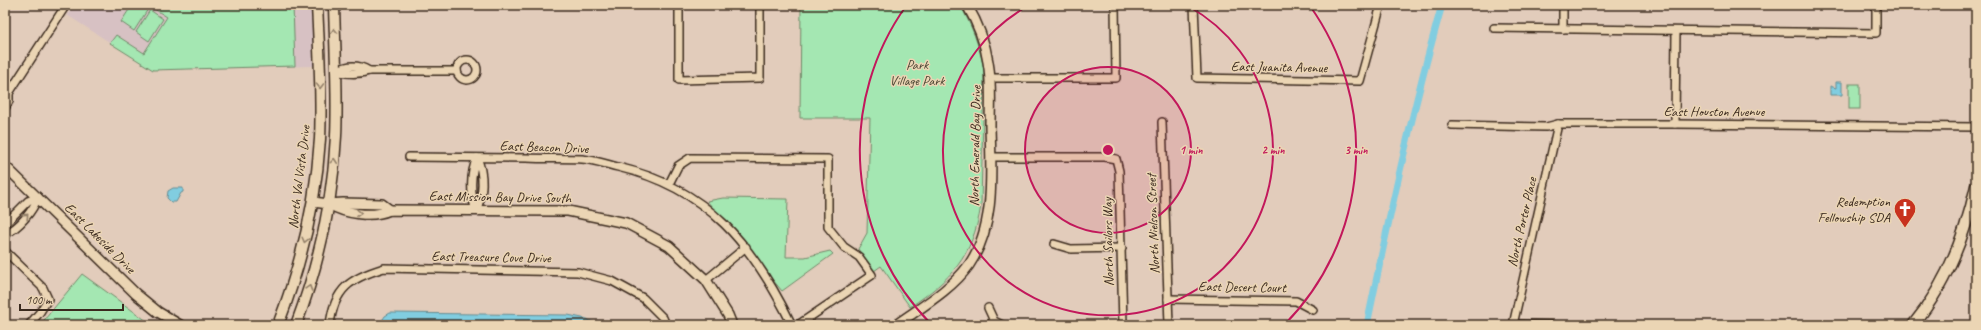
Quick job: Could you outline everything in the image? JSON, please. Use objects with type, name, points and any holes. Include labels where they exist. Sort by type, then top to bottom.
[{"type":"main road","name":"North Val Vista Drive","points":[[278,325],[302,250],[312,202],[319,154],[320,120],[317,5]]},
{"type":"main road","points":[[296,325],[314,271],[329,204],[336,135],[334,5]]},
{"type":"main road","points":[[1913,325],[1935,293],[1957,251],[1976,186]]},
{"type":"street","points":[[5,108],[9,102],[7,94],[66,5]]},
{"type":"street","points":[[679,5],[679,80],[760,78],[760,5]]},
{"type":"street","name":"North Emerald Bay Drive","points":[[896,325],[946,289],[969,265],[982,237],[989,210],[991,157],[990,78],[985,48],[974,16],[967,5]]},
{"type":"street","points":[[990,78],[1116,78],[1115,5]]},
{"type":"street","name":"East Juanita Avenue","points":[[1194,5],[1197,78],[1360,81],[1381,5]]},
{"type":"street","points":[[1563,5],[1563,30]]},
{"type":"street","points":[[1494,28],[1876,33],[1876,5]]},
{"type":"street","points":[[1675,124],[1676,31]]},
{"type":"street","points":[[336,71],[345,74],[357,74],[369,71],[457,71]]},
{"type":"street","name":"North Nielson Street","points":[[1162,122],[1169,325]]},
{"type":"street","name":"East Houston Avenue","points":[[1452,125],[1546,127],[1558,124],[1675,124],[1976,127]]},
{"type":"street","name":"North Porter Place","points":[[1513,325],[1558,124]]},
{"type":"street","name":"East Beacon Drive","points":[[409,157],[583,159],[630,170],[669,184],[700,203],[727,226],[746,246],[763,270],[792,325]]},
{"type":"street","name":"North Sailors Way","points":[[991,157],[1105,157],[1116,159],[1119,171],[1123,325]]},
{"type":"street","points":[[476,210],[482,200],[482,168],[477,158]]},
{"type":"street","points":[[669,184],[678,166],[690,158],[828,159],[828,228],[844,247],[859,257],[872,275],[798,325]]},
{"type":"street","name":"East Lakeside Drive","points":[[5,166],[136,294],[158,312],[180,325]]},
{"type":"street","points":[[5,224],[28,201],[38,197]]},
{"type":"street","points":[[8,233],[34,208],[38,197]]},
{"type":"street","name":"East Mission Bay Drive South","points":[[312,202],[329,204],[382,204],[390,210],[568,211],[626,223],[669,246],[706,280],[728,315],[732,325]]},
{"type":"street","points":[[1054,244],[1071,249],[1122,248]]},
{"type":"street","points":[[706,280],[746,246]]},
{"type":"street","points":[[5,251],[43,288],[48,299],[40,312],[29,325]]},
{"type":"street","name":"East Treasure Cove Drive","points":[[330,325],[339,292],[361,275],[384,268],[578,272],[612,281],[643,298],[663,318],[666,325]]},
{"type":"street","name":"East Desert Court","points":[[1168,299],[1296,301],[1313,310]]},
{"type":"street","points":[[988,308],[994,320],[1002,325]]},
{"type":"street","points":[[1513,325],[1552,325]]},
{"type":"shaded area","points":[[74,5],[312,5],[314,66],[153,70],[67,15]]},
{"type":"green space","points":[[132,5],[142,5],[148,9],[134,31],[121,22]]},
{"type":"green space","points":[[148,5],[293,5],[295,66],[153,70],[110,43],[116,35],[144,53],[167,17]]},
{"type":"green space","name":"Park Village Park","points":[[801,5],[960,5],[975,36],[984,68],[981,206],[977,224],[966,253],[958,265],[938,286],[910,307],[881,266],[874,271],[858,249],[867,233],[870,118],[800,118]]},
{"type":"green space","points":[[150,10],[163,19],[149,41],[136,32]]},
{"type":"green space","points":[[1849,84],[1860,84],[1860,109],[1849,109]]},
{"type":"green space","points":[[723,198],[788,199],[786,257],[805,257],[830,251],[833,254],[782,291],[707,201]]},
{"type":"green space","points":[[82,274],[151,324],[40,325]]},
{"type":"water","points":[[1836,82],[1842,82],[1842,95],[1830,95],[1830,86],[1836,88]]},
{"type":"water","points":[[173,188],[183,188],[183,192],[176,202],[171,202],[167,198],[168,191]]},
{"type":"water","points":[[390,313],[568,315],[587,319],[598,325],[379,325],[385,316]]},
{"type":"waterway","points":[[1367,325],[1392,204],[1442,5]]},
{"type":"place","name":"Redemption Fellowship SDA","points":[[1905,228]]}]
